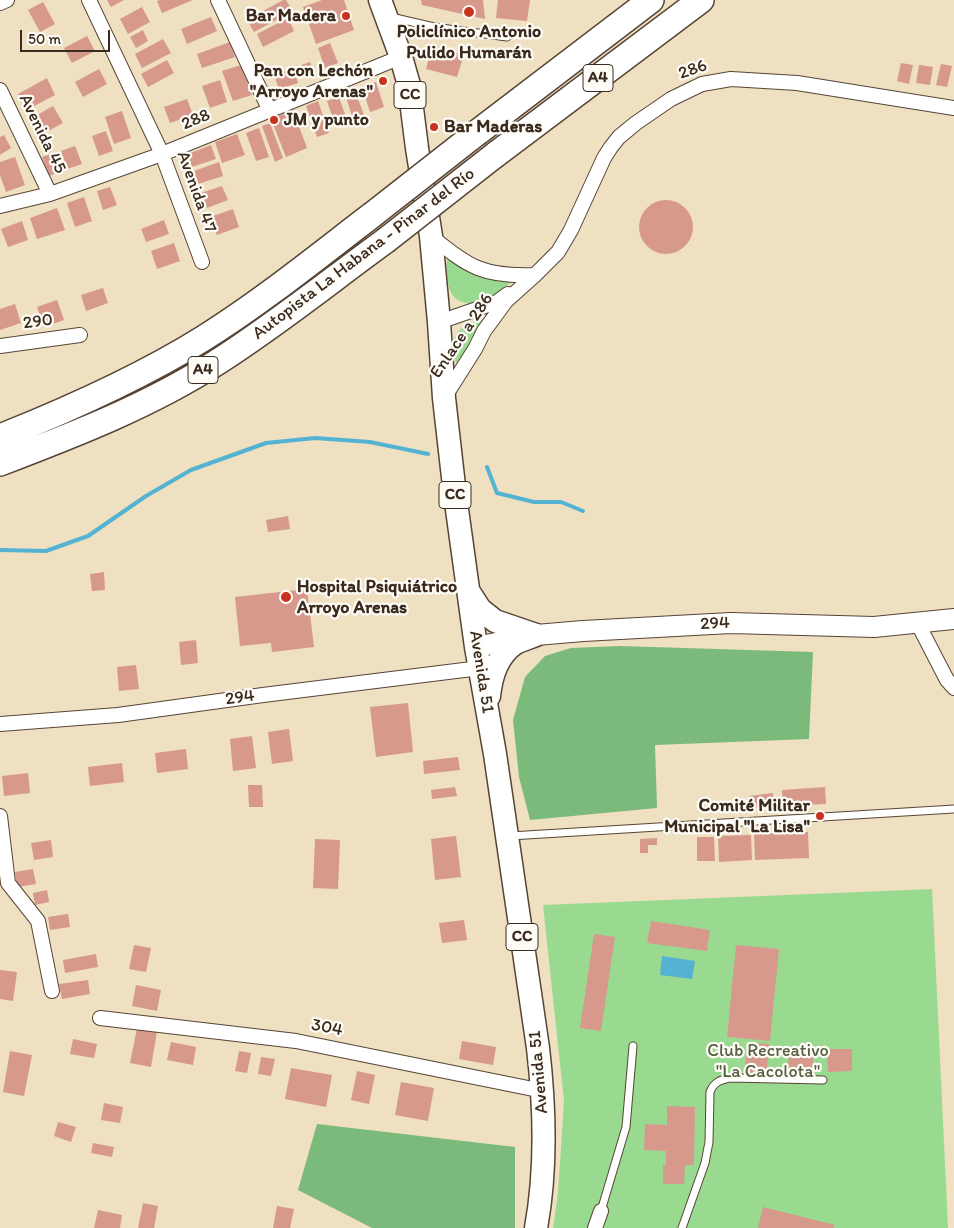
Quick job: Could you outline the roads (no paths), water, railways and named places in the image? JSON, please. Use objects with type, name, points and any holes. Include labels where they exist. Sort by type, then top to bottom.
[{"type":"highway","name":"Autopista La Habana - Pinar del Río","points":[[0,437],[87,400],[166,360],[204,338],[250,307],[372,215],[651,0]]},
{"type":"highway","name":"Autopista La Habana - Pinar del Río","points":[[0,463],[98,425],[180,384],[219,361],[291,312],[701,0]]},
{"type":"highway","points":[[481,130],[500,152]]},
{"type":"main road","name":"Avenida 51","points":[[383,8],[409,85],[430,236],[439,322],[444,398],[469,592],[533,1007],[543,1091],[544,1164],[536,1228]]},
{"type":"main road","points":[[469,592],[480,609],[495,621],[536,635]]},
{"type":"main road","name":"294","points":[[478,658],[536,635],[731,623],[874,627],[954,619]]},
{"type":"main road","points":[[487,712],[491,681],[498,662],[514,644],[536,635]]},
{"type":"street","points":[[0,4],[7,0]]},
{"type":"street","name":"Avenida 47","points":[[89,0],[162,154],[202,262]]},
{"type":"street","points":[[218,0],[270,111]]},
{"type":"street","name":"288","points":[[0,206],[50,194],[162,154],[401,57]]},
{"type":"street","name":"286","points":[[535,275],[558,252],[571,230],[604,158],[619,137],[672,99],[702,84],[731,79],[798,83],[954,108]]},
{"type":"street","name":"Avenida 45","points":[[0,90],[50,194]]},
{"type":"street","name":"Enlace a 286","points":[[430,236],[454,256],[488,273],[514,276],[535,275]]},
{"type":"street","name":"Enlace a 286","points":[[439,322],[497,302],[535,275]]},
{"type":"street","name":"Enlace a 286","points":[[444,398],[492,320],[506,301],[535,275]]},
{"type":"street","name":"290","points":[[0,346],[80,335]]},
{"type":"street","points":[[917,622],[947,680],[954,688]]},
{"type":"street","name":"294","points":[[0,724],[118,714],[263,695],[478,658]]},
{"type":"street","points":[[0,816],[8,883],[38,921],[52,991]]},
{"type":"street","name":"304","points":[[100,1018],[296,1041],[543,1091]]},
{"type":"street","points":[[595,1228],[601,1211]]},
{"type":"lane","points":[[383,8],[434,27],[507,37]]},
{"type":"lane","points":[[507,837],[954,809]]},
{"type":"lane","points":[[601,1211],[626,1127],[633,1046]]},
{"type":"lane","points":[[682,1228],[705,1162],[709,1142],[710,1092],[713,1085],[719,1080],[730,1078],[823,1080]]},
{"type":"water","points":[[662,956],[695,961],[692,979],[660,975]]},
{"type":"waterway","points":[[0,550],[46,551],[88,536],[146,496],[191,470],[266,443],[315,438],[370,442],[428,454]]},
{"type":"waterway","points":[[487,467],[497,493],[534,502],[561,502],[583,511]]},
{"type":"place","name":"Policlínico Antonio Pulido Humarán","points":[[469,12]]},
{"type":"place","name":"Bar Madera","points":[[346,16]]},
{"type":"place","name":"Pan con Lechón \"Arroyo Arenas\"","points":[[383,81]]},
{"type":"place","name":"JM y punto","points":[[274,120]]},
{"type":"place","name":"Bar Maderas","points":[[434,127]]},
{"type":"place","name":"Hospital Psiquiátrico Arroyo Arenas","points":[[286,597]]},
{"type":"place","name":"Comité Militar Municipal \"La Lisa\"","points":[[820,816]]},
{"type":"park label","name":"Club Recreativo \"La Cacolota\"","points":[[768,1061]]}]
